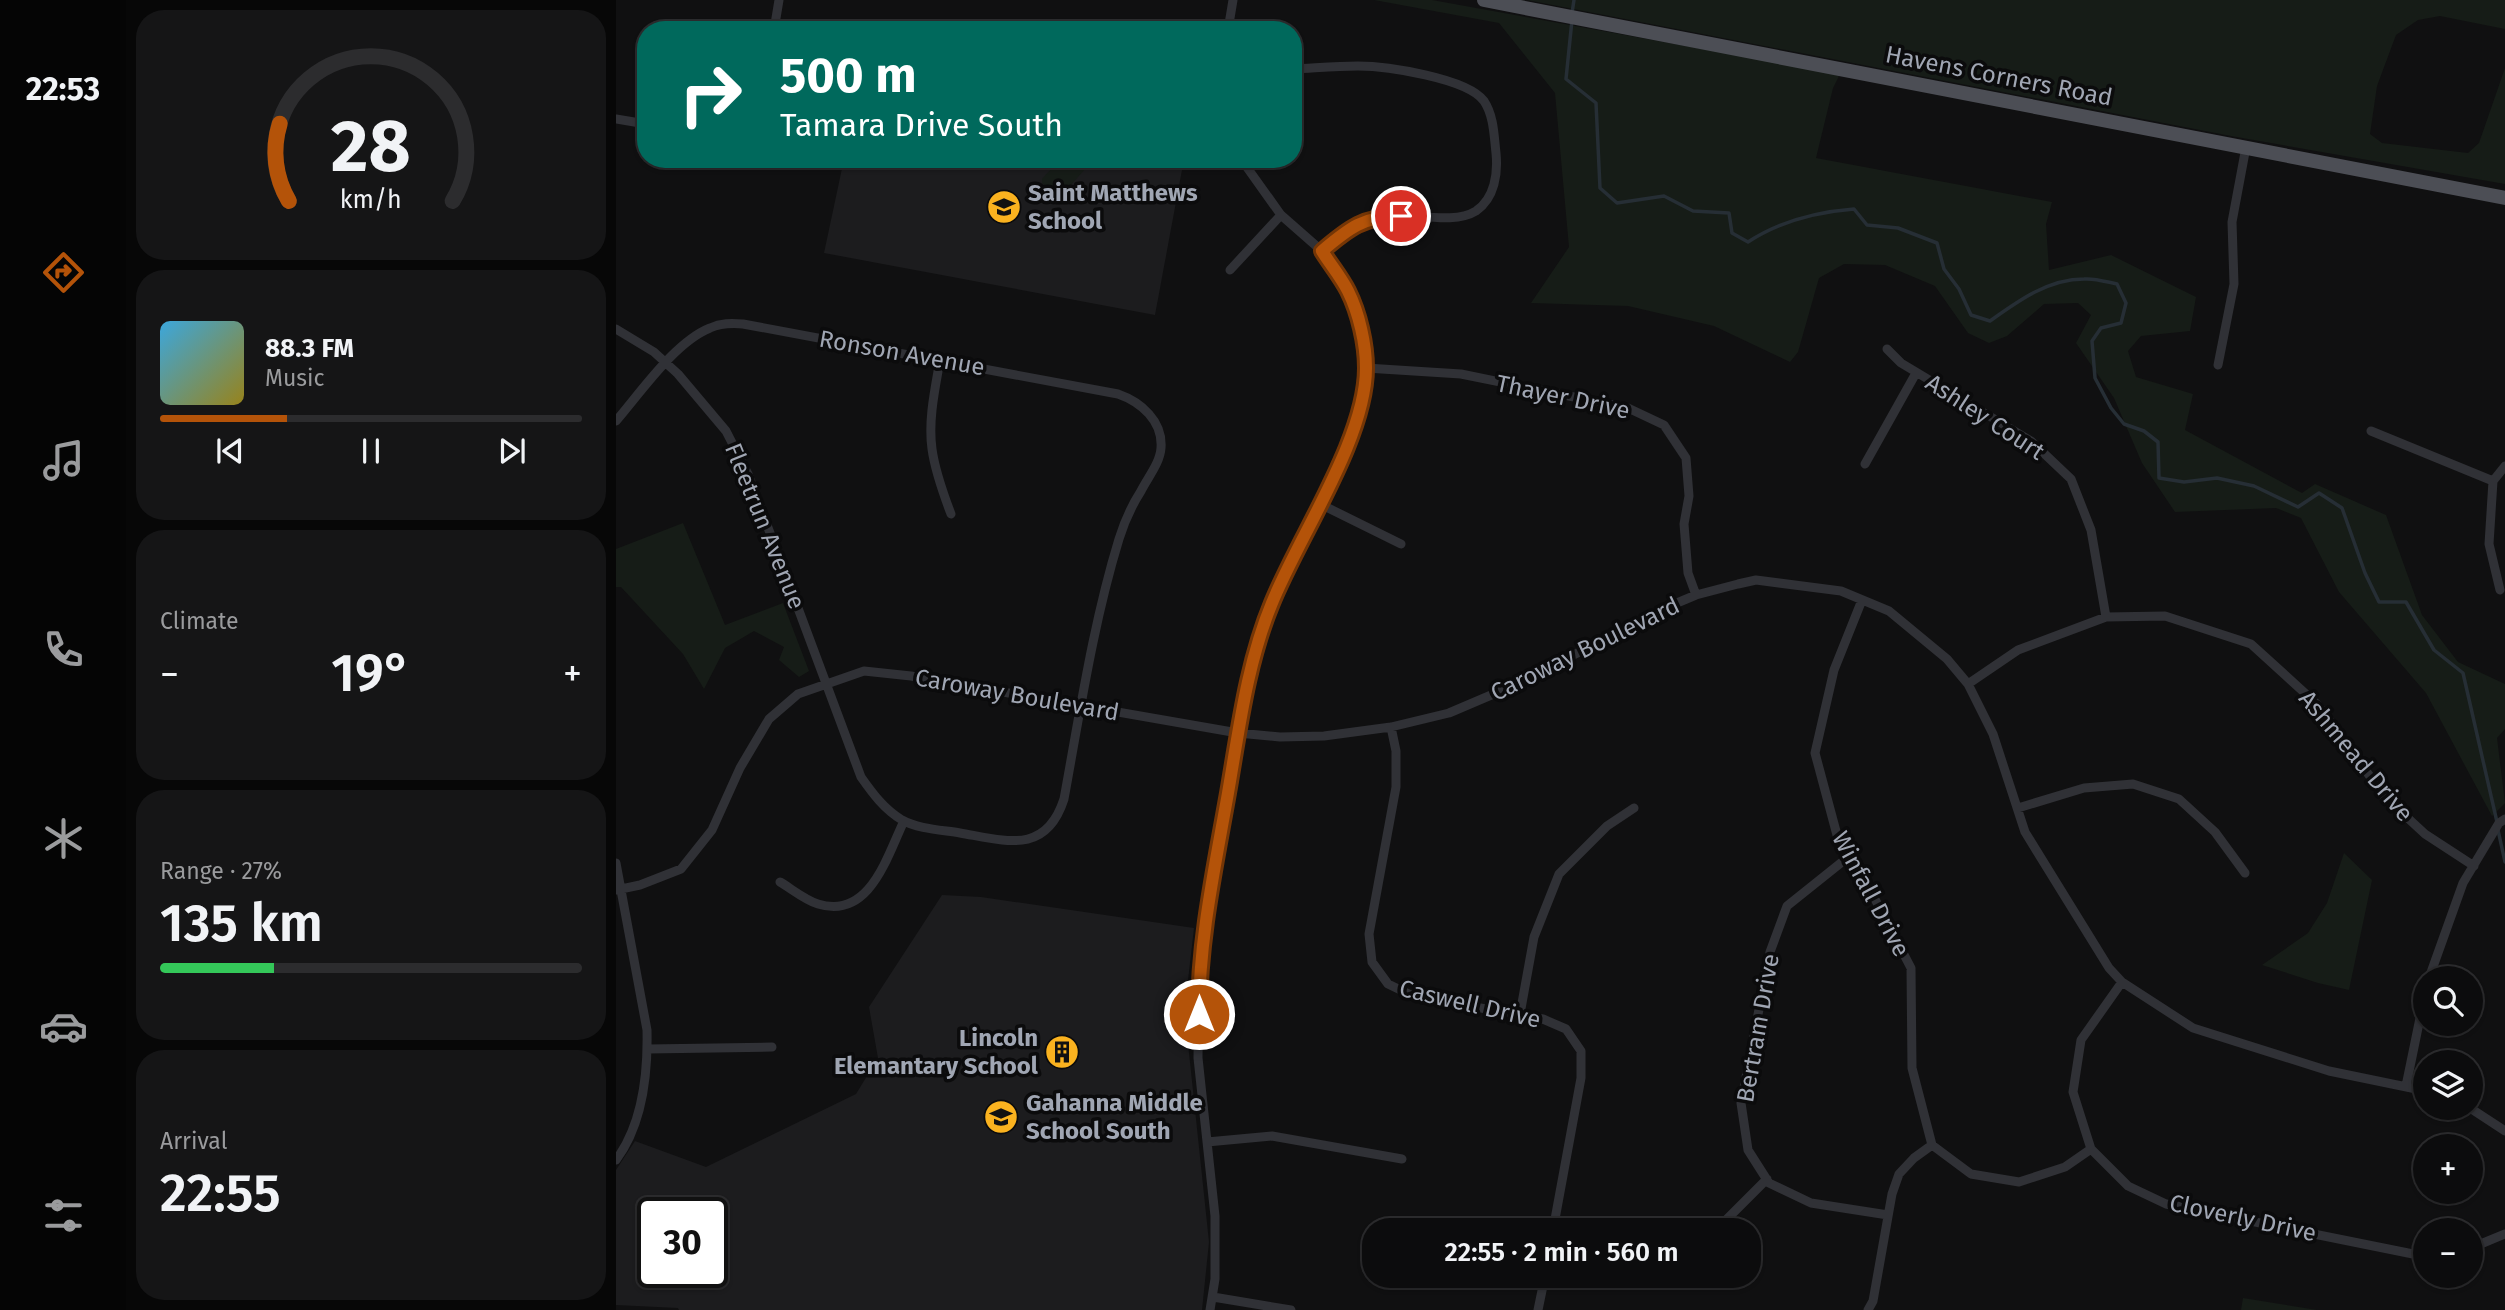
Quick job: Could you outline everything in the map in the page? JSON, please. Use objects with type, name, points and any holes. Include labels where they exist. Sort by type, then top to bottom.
[{"type":"main road","name":"Havens Corners Road","points":[[1485,0],[2505,198]]},
{"type":"street","points":[[776,21],[779,0]]},
{"type":"street","points":[[1230,21],[1233,0]]},
{"type":"street","points":[[1302,69],[1378,67],[1455,82],[1471,90],[1484,102],[1493,126],[1497,168],[1492,191],[1485,203],[1475,212],[1456,217],[1380,216],[1349,228],[1322,251]]},
{"type":"street","points":[[616,119],[637,122]]},
{"type":"street","points":[[2218,365],[2234,284],[2232,222],[2246,147]]},
{"type":"street","points":[[1210,1310],[1215,1279],[1216,1216],[1198,1058],[1199,969],[1238,733],[1251,667],[1271,604],[1357,424],[1366,368],[1360,326],[1348,292],[1322,251],[1281,215],[1247,168]]},
{"type":"street","points":[[1230,270],[1281,215]]},
{"type":"street","name":"Ronson Avenue","points":[[616,421],[681,348],[708,328],[725,323],[743,324],[1118,394],[1146,408],[1158,431],[1161,448],[1156,464],[1120,535],[1098,610],[1081,706]]},
{"type":"street","name":"Fleetrun Avenue","points":[[616,329],[667,363],[726,431],[748,474],[861,776],[879,802],[904,821]]},
{"type":"street","name":"Ashley Court","points":[[1887,349],[1916,373],[2031,442],[2071,479],[2091,530],[2105,617]]},
{"type":"street","points":[[940,360],[932,409],[932,448],[951,513]]},
{"type":"street","name":"Thayer Drive","points":[[1366,368],[1461,374],[1628,408],[1664,425],[1686,457],[1689,496],[1684,524],[1688,573],[1696,595]]},
{"type":"street","name":"Ashley Court","points":[[1864,464],[1916,373]]},
{"type":"street","points":[[2371,431],[2493,481]]},
{"type":"street","points":[[2500,590],[2489,544],[2493,481],[2505,467]]},
{"type":"street","points":[[1320,504],[1401,544]]},
{"type":"street","name":"Caroway Boulevard","points":[[619,889],[640,885],[681,869],[712,830],[740,768],[769,719],[798,694],[864,671],[911,676],[1238,733],[1280,737],[1324,736],[1391,727],[1449,713],[1517,684],[1665,608],[1696,595],[1756,580],[1841,592],[1889,611],[1947,659],[1968,684],[1993,734],[2025,832],[2109,968],[2122,982],[2193,1028],[2329,1071],[2413,1088]]},
{"type":"street","name":"Winfall Drive","points":[[1862,600],[1834,670],[1815,753],[1837,835],[1847,858],[1865,880],[1911,968],[1912,1068],[1932,1145]]},
{"type":"street","name":"Ashmead Drive","points":[[1968,684],[2018,650],[2105,617],[2165,616],[2251,645],[2318,705],[2385,797],[2425,834],[2474,866]]},
{"type":"street","points":[[780,881],[818,904],[836,906],[855,902],[870,890],[904,821],[1015,842],[1048,830],[1059,816],[1065,799],[1081,706]]},
{"type":"street","name":"Caswell Drive","points":[[1391,727],[1396,751],[1396,787],[1370,934],[1372,961],[1388,984],[1413,996],[1520,1014],[1566,1029],[1581,1051],[1581,1078],[1555,1218]]},
{"type":"street","points":[[2018,808],[2084,788],[2133,784],[2179,799],[2215,832],[2245,873]]},
{"type":"street","points":[[1520,1014],[1534,937],[1559,874],[1607,826],[1634,808]]},
{"type":"street","points":[[2432,966],[2463,883],[2499,823],[2505,818]]},
{"type":"street","name":"Bertram Drive","points":[[1847,858],[1787,906],[1770,952],[1741,1103],[1748,1150],[1769,1183],[1811,1203],[1888,1215]]},
{"type":"street","points":[[616,863],[647,1030],[648,1049],[646,1086],[626,1146],[616,1160]]},
{"type":"street","name":"Cloverly Drive","points":[[2122,982],[2081,1040],[2073,1092],[2091,1149],[2128,1186],[2166,1204],[2413,1254]]},
{"type":"street","points":[[2406,1086],[2416,1036]]},
{"type":"street","points":[[648,1049],[772,1047]]},
{"type":"street","points":[[2483,1117],[2505,1131]]},
{"type":"street","points":[[1207,1142],[1272,1136],[1402,1159]]},
{"type":"street","points":[[1868,1310],[1873,1301],[1888,1215],[1899,1174],[1914,1158],[1932,1145],[1971,1174],[2019,1182],[2065,1167],[2091,1149]]},
{"type":"street","points":[[1728,1218],[1767,1179]]},
{"type":"street","points":[[2483,1243],[2505,1234]]},
{"type":"street","points":[[1538,1310],[1543,1288]]},
{"type":"street","points":[[1213,1297],[1292,1310]]},
{"type":"shaded area","points":[[1374,0],[1432,0],[1840,74],[1833,88],[1816,158],[2052,202],[2046,224],[2049,270],[2111,255],[2196,297],[2190,331],[2141,336],[2128,351],[2136,377],[2193,394],[2185,430],[2302,493],[2315,484],[2386,515],[2422,615],[2458,662],[2505,684],[2505,729],[2497,738],[2505,803],[2492,816],[2426,693],[2339,592],[2301,518],[2276,508],[2175,512],[2142,463],[2114,398],[2076,343],[2091,315],[2078,303],[2044,304],[2007,336],[1989,343],[1968,333],[1935,286],[1885,265],[1844,264],[1819,278],[1798,352],[1790,362],[1714,326],[1628,306],[1531,303],[1569,247],[1555,93],[1499,23]]},
{"type":"shaded area","points":[[1527,0],[2505,0],[2505,29],[2440,16],[2418,20],[2396,35],[2377,86],[2370,134],[2382,143],[2468,153],[2479,143],[2505,68],[2505,184],[2231,136]]},
{"type":"shaded area","name":"Saint Matthews School","points":[[842,168],[1182,168],[1155,315],[824,253]]},
{"type":"shaded area","points":[[1052,168],[1086,168],[1062,195],[1056,195],[1042,183],[1042,179]]},
{"type":"shaded area","points":[[683,523],[725,625],[783,603],[809,671],[799,677],[779,660],[784,647],[754,631],[725,648],[704,689],[683,654],[621,587],[616,587],[616,549]]},
{"type":"shaded area","points":[[2344,853],[2372,880],[2349,990],[2262,965],[2308,933],[2327,903]]},
{"type":"shaded area","name":"Gahanna Middle School South","points":[[942,895],[981,897],[1194,928],[1188,980],[1187,1034],[1209,1242],[1202,1310],[679,1310],[616,1305],[616,1170],[635,1141],[706,1167],[856,1094],[878,1058],[869,1007]]},
{"type":"shaded area","points":[[2243,1298],[2317,1310],[2241,1310]]},
{"type":"waterway","points":[[1572,13],[1574,0]]},
{"type":"waterway","points":[[1572,20],[1566,79],[1596,103],[1600,188],[1617,203],[1664,196],[1693,211],[1729,213],[1732,233],[1748,242],[1773,228],[1799,219],[1854,209],[1867,225],[1898,228],[1937,243],[1944,269],[1959,289],[1971,315],[1990,321],[2023,299],[2058,283],[2088,279],[2117,284],[2126,303],[2121,323],[2101,328],[2092,341],[2095,378],[2111,408],[2124,424],[2144,431],[2158,442],[2159,478],[2184,482],[2217,478],[2254,486],[2298,507],[2319,493],[2342,508],[2365,573],[2379,602],[2406,602],[2434,650],[2463,673],[2497,822]]},
{"type":"waterway","points":[[2498,830],[2505,862]]},
{"type":"place","name":"Saint Matthews School","points":[[1004,207]]},
{"type":"place","name":"Lincoln Elemantary School","points":[[1062,1052]]},
{"type":"place","name":"Gahanna Middle School South","points":[[1001,1117]]},
{"type":"route","points":[[1199,1014],[1199,969],[1209,900],[1251,667],[1271,604],[1341,459],[1357,424],[1361,408],[1366,368],[1360,326],[1348,292],[1322,251],[1349,228],[1380,216],[1401,216]]}]
